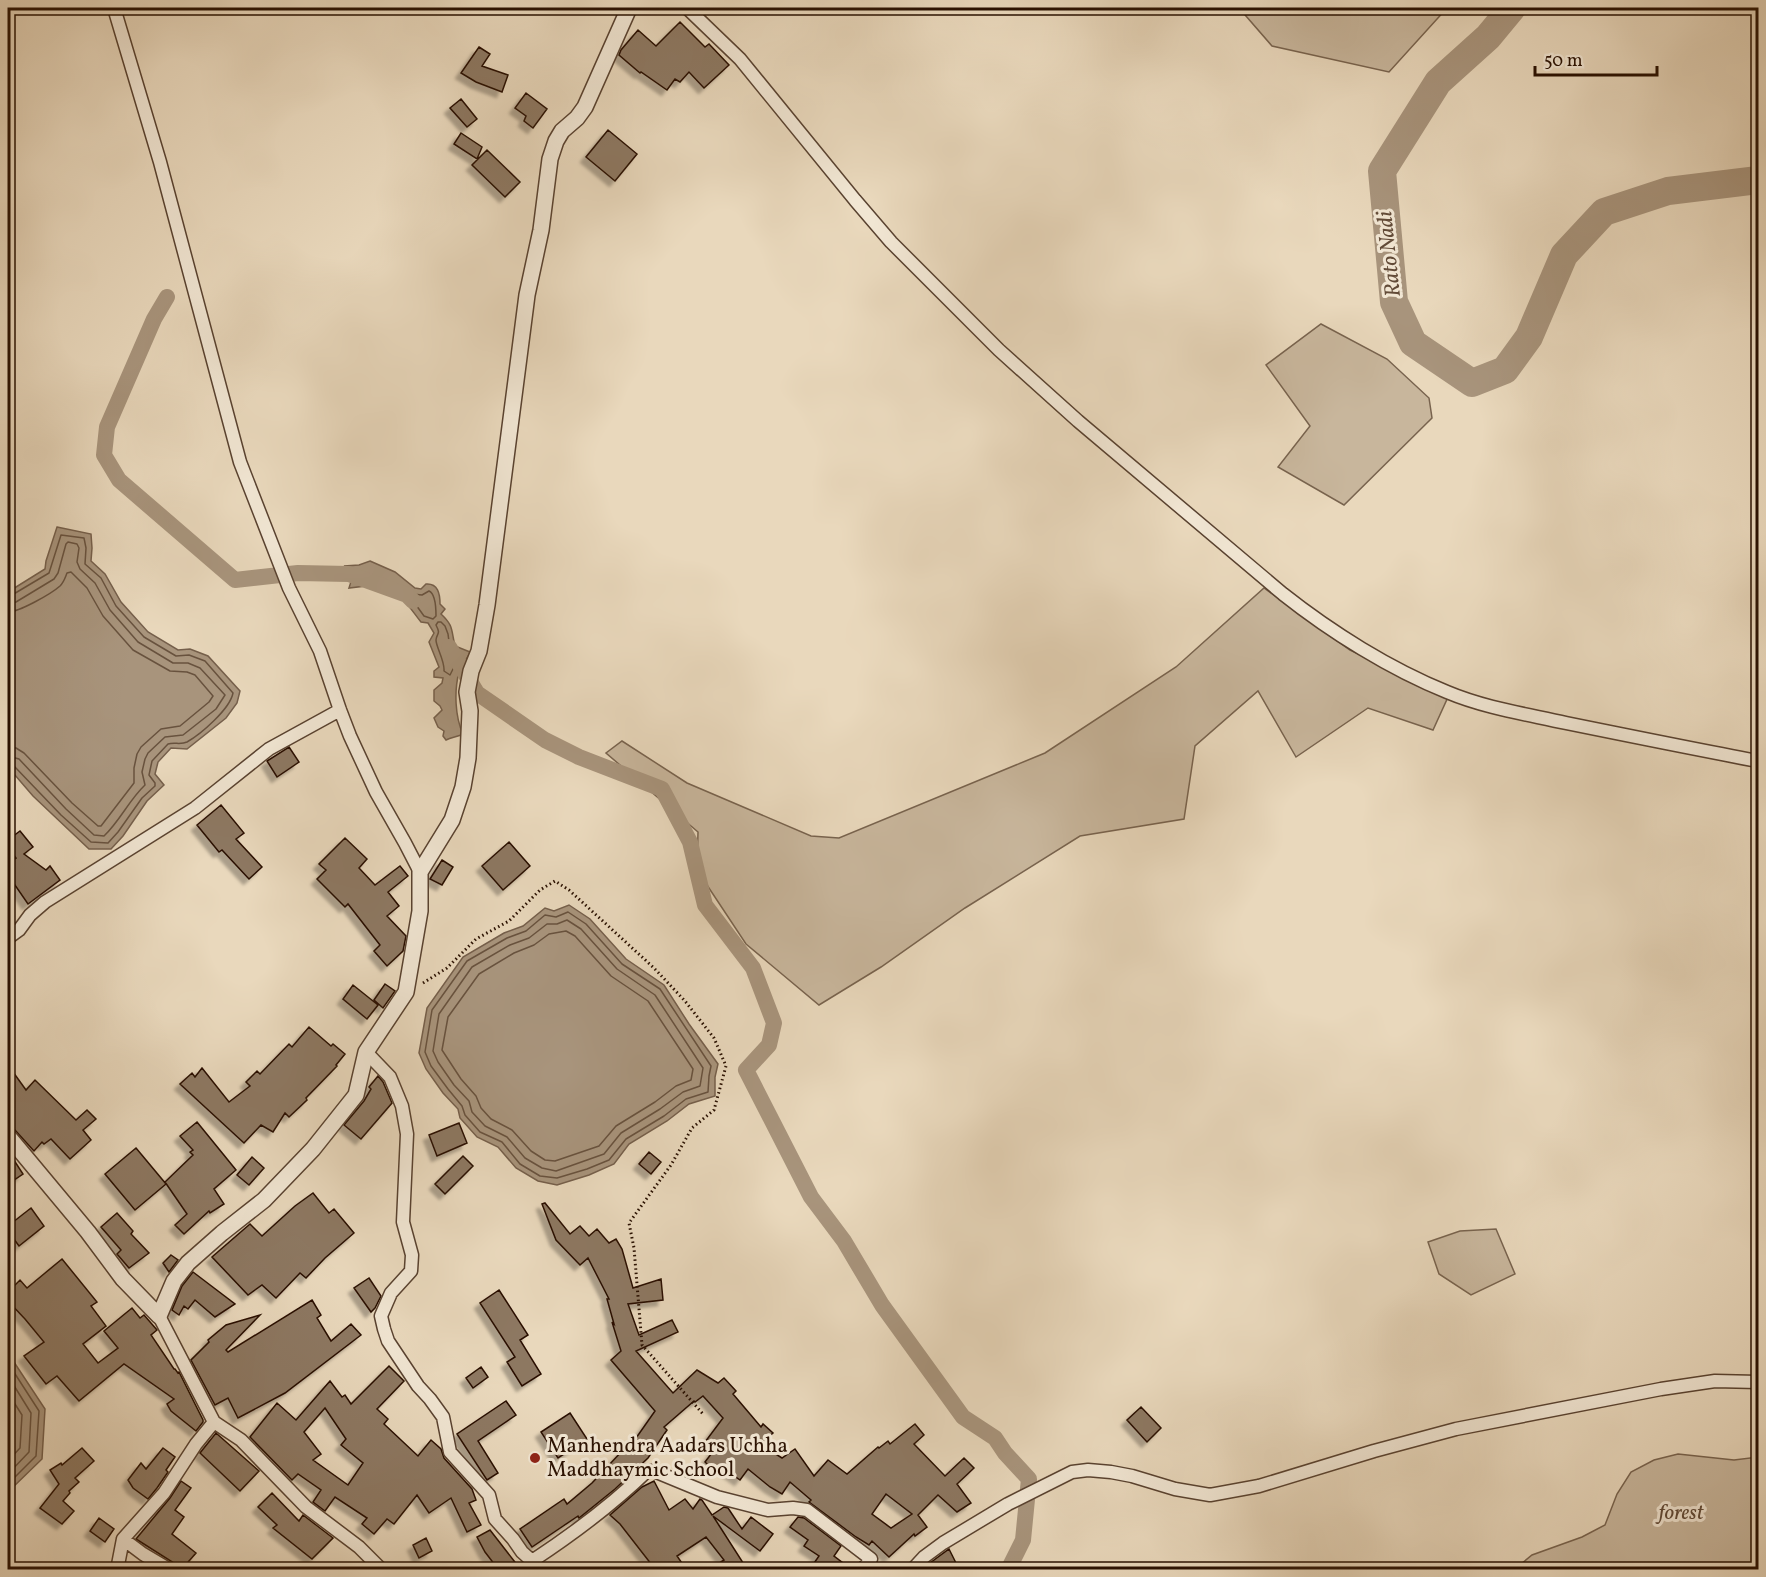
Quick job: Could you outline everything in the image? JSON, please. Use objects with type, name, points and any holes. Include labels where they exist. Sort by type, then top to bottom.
[{"type":"street","points":[[114,8],[160,162],[240,462],[289,588],[320,651],[340,710],[376,792],[420,872],[420,911],[406,992],[366,1052],[356,1095],[313,1149],[264,1200],[188,1263],[174,1281],[159,1316]]},
{"type":"street","points":[[420,872],[452,820],[463,787],[470,711],[467,692],[471,671],[479,651],[485,616],[527,296],[541,230],[550,159],[562,131],[577,118],[585,107],[629,8]]},
{"type":"street","points":[[687,8],[741,59],[840,183],[891,242],[999,350],[1078,421],[1314,618],[1395,666],[1447,692],[1490,706],[1758,761]]},
{"type":"street","points":[[8,938],[19,930],[30,915],[45,902],[195,808],[269,749],[340,710]]},
{"type":"street","points":[[366,1052],[390,1077],[402,1106],[407,1134],[403,1222],[411,1255],[411,1270],[392,1293],[381,1316],[384,1329],[388,1341],[418,1386],[443,1417],[450,1452],[489,1495],[495,1519],[513,1539],[529,1565],[616,1501],[647,1472],[654,1471],[717,1497],[768,1510],[793,1508],[807,1510],[871,1559],[862,1569]]},
{"type":"street","points":[[8,1136],[88,1232],[123,1279],[159,1316],[214,1422],[242,1440],[306,1507],[359,1547],[382,1569]]},
{"type":"street","points":[[912,1569],[943,1543],[1008,1504],[1072,1472],[1088,1470],[1111,1472],[1175,1489],[1210,1495],[1230,1493],[1456,1429],[1661,1389],[1715,1381],[1758,1382]]},
{"type":"street","points":[[117,1569],[123,1539],[164,1493],[196,1444],[214,1422]]},
{"type":"street","points":[[123,1539],[143,1554],[170,1569]]},
{"type":"path","points":[[406,992],[447,968],[476,939],[508,921],[540,890],[555,881],[654,968],[686,1001],[714,1038],[726,1066],[714,1110],[692,1128],[671,1164],[629,1222],[634,1248],[642,1345],[703,1414]]},
{"type":"green space","points":[[1239,8],[1447,8],[1389,72],[1272,46]]},
{"type":"green space","points":[[1321,324],[1387,359],[1429,398],[1432,418],[1344,505],[1278,467],[1310,426],[1266,365]]},
{"type":"green space","points":[[1264,588],[1350,650],[1448,697],[1433,730],[1368,708],[1296,757],[1258,691],[1195,746],[1184,819],[1080,836],[965,908],[881,967],[819,1005],[746,944],[697,870],[698,832],[606,753],[622,741],[687,783],[811,836],[839,838],[1045,753],[1176,667]]},
{"type":"green space","points":[[1496,1229],[1515,1274],[1471,1295],[1439,1274],[1428,1242],[1460,1231]]},
{"type":"green space","name":"forest","points":[[1678,1454],[1734,1460],[1758,1457],[1758,1569],[1515,1569],[1532,1555],[1582,1537],[1605,1525],[1617,1494],[1631,1472],[1654,1460]]},
{"type":"water","points":[[57,527],[91,534],[91,561],[105,574],[121,602],[148,632],[178,650],[190,649],[208,656],[240,691],[237,703],[226,718],[187,749],[171,748],[158,762],[155,774],[164,785],[147,801],[111,849],[89,849],[33,796],[8,767],[8,592],[45,569]]},
{"type":"water","points":[[370,561],[395,572],[415,588],[421,589],[426,584],[430,584],[438,590],[440,604],[445,609],[441,614],[450,625],[455,646],[470,652],[460,669],[456,687],[457,712],[463,734],[446,740],[443,736],[444,731],[438,727],[434,718],[442,710],[434,701],[434,690],[442,683],[443,678],[434,677],[434,671],[439,667],[429,642],[434,633],[428,623],[421,622],[402,598],[384,585],[375,582],[366,586],[349,588],[351,577],[345,566]]},
{"type":"water","points":[[569,905],[590,919],[626,959],[664,985],[718,1064],[715,1096],[689,1104],[667,1121],[629,1144],[614,1164],[557,1185],[538,1181],[516,1168],[498,1147],[477,1137],[460,1118],[458,1109],[426,1069],[419,1053],[427,1008],[463,957],[504,933],[523,926],[545,908],[554,911]]},
{"type":"water","points":[[8,1353],[45,1409],[42,1459],[8,1492]]},
{"type":"building","points":[[680,22],[705,47],[709,44],[729,65],[704,88],[689,72],[680,82],[675,79],[667,90],[640,73],[619,55],[638,30],[656,46]]},
{"type":"building","points":[[479,47],[490,54],[482,66],[508,75],[502,92],[476,82],[461,73]]},
{"type":"building","points":[[526,93],[547,109],[533,128],[524,121],[526,116],[515,108]]},
{"type":"building","points":[[461,99],[477,119],[467,127],[450,108]]},
{"type":"building","points":[[608,130],[637,154],[615,181],[586,157]]},
{"type":"building","points":[[461,133],[482,147],[477,159],[454,144]]},
{"type":"building","points":[[487,150],[520,182],[505,197],[472,165]]},
{"type":"building","points":[[289,747],[299,762],[277,777],[267,761]]},
{"type":"building","points":[[221,805],[244,833],[236,839],[262,867],[249,879],[222,850],[219,852],[197,825]]},
{"type":"building","points":[[20,831],[33,847],[24,854],[46,870],[50,866],[60,880],[28,904],[8,875],[8,864],[16,858],[8,847],[8,840]]},
{"type":"building","points":[[345,838],[367,859],[359,868],[375,885],[400,866],[408,876],[388,892],[399,906],[387,916],[406,936],[403,951],[387,966],[374,951],[380,945],[348,904],[345,907],[317,879],[326,870],[319,864]]},
{"type":"building","points":[[509,842],[530,866],[503,890],[482,866]]},
{"type":"building","points":[[442,860],[453,867],[442,885],[430,879]]},
{"type":"building","points":[[385,984],[395,991],[383,1008],[374,1000]]},
{"type":"building","points":[[353,985],[378,1005],[367,1019],[343,999]]},
{"type":"building","points":[[309,1027],[331,1046],[333,1044],[345,1054],[337,1066],[306,1098],[307,1100],[289,1117],[285,1113],[273,1132],[261,1125],[244,1143],[180,1084],[192,1073],[195,1077],[202,1068],[229,1102],[250,1086],[246,1082],[257,1071],[260,1074],[289,1044],[292,1047]]},
{"type":"building","points":[[8,1065],[26,1090],[35,1080],[76,1120],[87,1110],[96,1119],[83,1130],[91,1140],[70,1159],[51,1139],[44,1144],[42,1142],[34,1151],[8,1125]]},
{"type":"building","points":[[378,1076],[392,1103],[361,1139],[344,1125],[364,1101],[371,1089],[369,1087]]},
{"type":"building","points":[[197,1122],[236,1170],[214,1189],[224,1204],[210,1213],[209,1211],[184,1234],[175,1225],[187,1214],[165,1182],[193,1155],[190,1152],[193,1150],[180,1136]]},
{"type":"building","points":[[459,1123],[467,1143],[437,1156],[429,1135]]},
{"type":"building","points":[[136,1148],[166,1184],[135,1210],[105,1174]]},
{"type":"building","points":[[8,1151],[23,1174],[8,1184]]},
{"type":"building","points":[[649,1152],[661,1162],[651,1174],[639,1164]]},
{"type":"building","points":[[463,1156],[473,1166],[445,1194],[435,1184]]},
{"type":"building","points":[[252,1157],[264,1168],[249,1185],[237,1175]]},
{"type":"building","points":[[313,1193],[329,1213],[334,1209],[354,1233],[306,1278],[300,1273],[276,1298],[262,1285],[248,1295],[212,1257],[250,1224],[262,1236]]},
{"type":"building","points":[[545,1203],[570,1234],[580,1226],[589,1236],[597,1229],[609,1243],[616,1239],[622,1249],[633,1288],[661,1279],[663,1300],[628,1304],[639,1335],[672,1320],[678,1332],[636,1351],[673,1393],[697,1370],[718,1383],[724,1378],[736,1391],[733,1394],[761,1427],[763,1424],[773,1433],[760,1444],[782,1458],[795,1449],[814,1476],[828,1460],[847,1474],[878,1447],[888,1441],[890,1444],[915,1424],[924,1435],[914,1444],[945,1476],[964,1458],[974,1468],[957,1484],[971,1503],[957,1512],[938,1495],[918,1515],[927,1527],[915,1536],[914,1534],[889,1557],[872,1541],[869,1545],[856,1537],[809,1502],[811,1500],[790,1482],[782,1494],[748,1469],[740,1480],[719,1465],[714,1471],[705,1462],[715,1449],[705,1442],[723,1418],[703,1396],[664,1427],[667,1430],[648,1458],[615,1489],[579,1518],[578,1516],[532,1547],[520,1529],[564,1499],[567,1504],[592,1483],[624,1449],[627,1451],[655,1411],[611,1360],[621,1351],[612,1322],[614,1324],[607,1299],[609,1299],[588,1258],[580,1265],[556,1240],[542,1204]],"holes":[[[886,1494],[912,1514],[891,1528],[872,1514]]]},
{"type":"building","points":[[31,1208],[44,1226],[19,1246],[8,1231],[8,1226]]},
{"type":"building","points":[[117,1213],[133,1231],[131,1234],[149,1253],[129,1268],[117,1254],[121,1250],[101,1227]]},
{"type":"building","points":[[171,1255],[178,1260],[169,1272],[163,1263]]},
{"type":"building","points":[[62,1259],[97,1302],[91,1306],[106,1326],[83,1344],[98,1363],[118,1348],[104,1331],[132,1308],[140,1318],[144,1315],[157,1330],[151,1335],[174,1369],[179,1372],[203,1420],[196,1431],[171,1411],[167,1404],[174,1399],[124,1364],[79,1401],[57,1376],[46,1384],[24,1356],[44,1342],[8,1301],[8,1292],[20,1280],[27,1288]]},
{"type":"building","points":[[193,1272],[235,1304],[215,1317],[195,1300],[188,1309],[184,1306],[179,1315],[172,1310],[182,1286]]},
{"type":"building","points":[[369,1278],[381,1296],[371,1312],[354,1288]]},
{"type":"building","points":[[499,1290],[528,1335],[520,1340],[541,1374],[522,1386],[507,1362],[515,1357],[480,1303]]},
{"type":"building","points":[[312,1300],[321,1315],[317,1318],[331,1341],[351,1324],[361,1335],[285,1393],[238,1418],[228,1398],[215,1405],[191,1360],[209,1342],[208,1340],[226,1325],[260,1315],[226,1350],[228,1352]]},
{"type":"building","points":[[389,1366],[404,1381],[377,1409],[388,1419],[384,1424],[418,1456],[431,1440],[441,1449],[444,1458],[472,1489],[476,1500],[469,1503],[481,1525],[467,1532],[451,1498],[429,1513],[417,1495],[394,1524],[387,1519],[374,1534],[362,1524],[367,1518],[335,1497],[325,1511],[313,1502],[321,1490],[298,1474],[292,1480],[250,1437],[277,1403],[296,1420],[330,1381],[342,1397],[345,1395],[351,1404]],"holes":[[[325,1408],[346,1439],[341,1445],[363,1463],[348,1485],[313,1460],[321,1454],[304,1432]]]},
{"type":"building","points":[[481,1367],[488,1377],[473,1388],[466,1378]]},
{"type":"building","points":[[506,1401],[516,1415],[478,1441],[498,1473],[487,1480],[457,1434]]},
{"type":"building","points":[[1141,1407],[1161,1428],[1147,1442],[1127,1420]]},
{"type":"building","points":[[570,1413],[587,1439],[558,1458],[541,1432]]},
{"type":"building","points":[[216,1433],[259,1471],[240,1491],[200,1453]]},
{"type":"building","points":[[82,1448],[94,1461],[75,1478],[79,1482],[69,1491],[70,1493],[63,1501],[74,1511],[62,1524],[40,1508],[59,1484],[50,1470],[61,1463],[62,1465]]},
{"type":"building","points":[[163,1448],[175,1457],[166,1470],[168,1472],[148,1499],[133,1488],[128,1480],[141,1463],[146,1469]]},
{"type":"building","points":[[181,1481],[191,1488],[175,1510],[184,1517],[172,1534],[196,1553],[182,1569],[178,1569],[174,1563],[136,1539]]},
{"type":"building","points":[[654,1481],[669,1510],[685,1499],[693,1509],[700,1499],[712,1515],[724,1507],[728,1508],[742,1529],[751,1517],[773,1534],[760,1551],[713,1516],[747,1569],[710,1569],[724,1560],[706,1537],[677,1556],[686,1569],[655,1569],[620,1524],[610,1515],[642,1487]]},
{"type":"building","points":[[272,1493],[299,1521],[303,1515],[333,1538],[312,1559],[273,1528],[277,1525],[258,1507]]},
{"type":"building","points":[[798,1517],[804,1518],[841,1546],[834,1556],[851,1569],[810,1569],[819,1556],[804,1546],[808,1540],[790,1527]]},
{"type":"building","points":[[99,1518],[114,1529],[105,1542],[90,1531]]},
{"type":"building","points":[[490,1530],[518,1566],[517,1569],[498,1569],[485,1552],[477,1537]]},
{"type":"building","points":[[426,1538],[432,1551],[419,1558],[413,1545]]},
{"type":"building","points":[[949,1549],[959,1569],[930,1569],[928,1565]]},
{"type":"waterway","name":"Rato Nadi","points":[[1512,8],[1488,37],[1438,82],[1382,171],[1394,302],[1413,343],[1472,383],[1505,370],[1529,337],[1564,255],[1604,212],[1668,191],[1758,180]]},
{"type":"waterway","points":[[167,297],[154,319],[107,427],[104,455],[119,480],[235,580],[298,573],[349,574],[407,595],[413,601]]},
{"type":"waterway","points":[[449,647],[477,693],[545,740],[579,757],[662,789],[690,842],[705,905],[753,968],[774,1023],[769,1045],[746,1070],[811,1197],[844,1241],[882,1305],[963,1417],[995,1438],[1005,1453],[1029,1479],[1023,1540],[1008,1570]]},
{"type":"place","name":"Manhendra Aadars Uchha Maddhaymic School","points":[[535,1458]]}]
